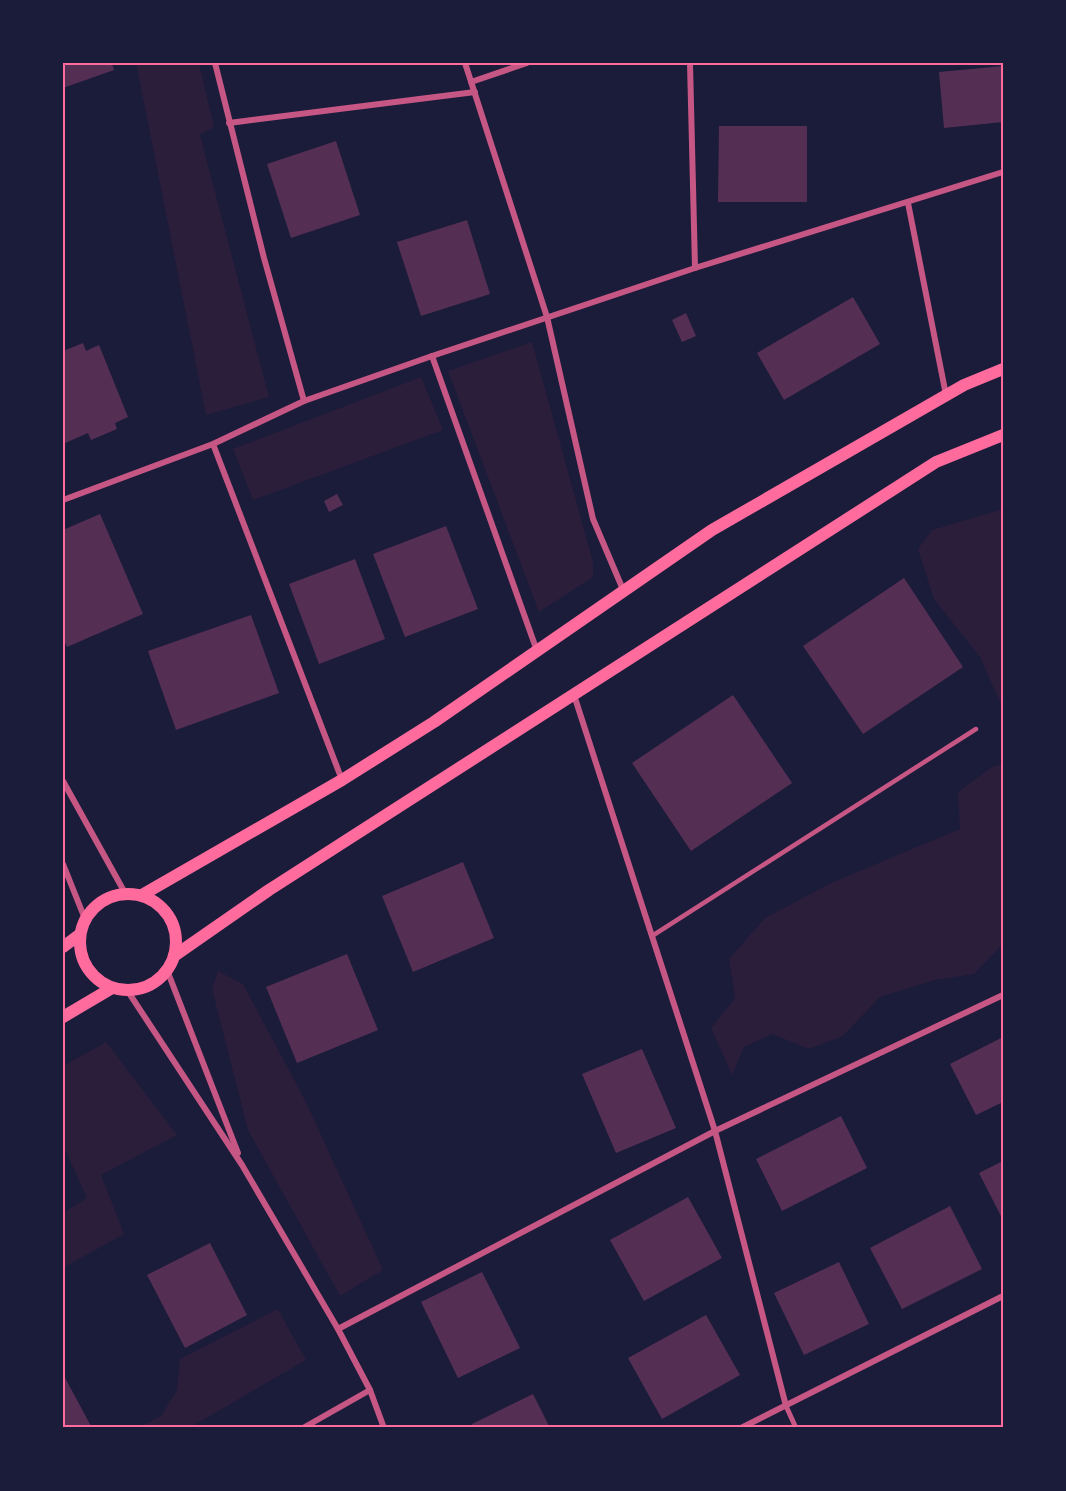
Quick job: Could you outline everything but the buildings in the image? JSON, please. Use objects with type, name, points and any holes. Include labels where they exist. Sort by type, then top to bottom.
[{"type":"main road","points":[[142,895],[342,780],[434,723],[712,530],[964,385],[1003,369]]},
{"type":"main road","points":[[174,956],[269,890],[936,462],[1003,435]]},
{"type":"main road","points":[[125,893],[142,895],[156,902],[174,926],[177,941],[174,956],[167,970],[142,988],[127,990],[112,988],[97,980],[86,967],[80,952],[80,935],[85,919],[95,906],[109,897],[125,893]]},
{"type":"main road","points":[[63,947],[80,935]]},
{"type":"main road","points":[[63,1017],[112,988]]},
{"type":"street","points":[[215,63],[304,401]]},
{"type":"street","points":[[465,63],[547,317],[593,519],[624,592]]},
{"type":"street","points":[[471,82],[527,63]]},
{"type":"street","points":[[690,63],[695,268]]},
{"type":"street","points":[[229,123],[475,92]]},
{"type":"street","points":[[63,500],[213,444],[304,401],[432,356],[695,268],[1003,172]]},
{"type":"street","points":[[908,203],[946,395]]},
{"type":"street","points":[[432,356],[537,651]]},
{"type":"street","points":[[213,444],[342,780]]},
{"type":"street","points":[[574,694],[716,1131],[786,1406],[796,1428]]},
{"type":"street","points":[[63,781],[125,893]]},
{"type":"street","points":[[63,864],[85,919]]},
{"type":"street","points":[[167,970],[242,1165]]},
{"type":"street","points":[[127,990],[242,1165],[338,1329],[370,1390],[384,1428]]},
{"type":"street","points":[[338,1329],[716,1131],[1003,994]]},
{"type":"street","points":[[741,1428],[1003,1296]]},
{"type":"street","points":[[303,1428],[370,1390]]},
{"type":"lane","points":[[652,936],[976,729]]},
{"type":"shaded area","points":[[136,63],[199,63],[214,127],[200,135],[269,397],[206,415]]},
{"type":"shaded area","points":[[532,342],[593,562],[593,577],[539,612],[448,371]]},
{"type":"shaded area","points":[[421,377],[443,430],[253,500],[233,449]]},
{"type":"shaded area","points":[[1003,509],[1003,699],[1000,702],[980,657],[934,599],[918,549],[932,530]]},
{"type":"shaded area","points":[[1003,764],[1003,944],[974,974],[935,980],[880,997],[843,1036],[809,1049],[772,1034],[744,1047],[732,1075],[711,1028],[735,998],[729,959],[765,918],[833,882],[960,829],[958,792],[992,767]]},
{"type":"shaded area","points":[[218,971],[243,984],[306,1102],[383,1270],[340,1296],[248,1130],[212,989]]},
{"type":"shaded area","points":[[106,1042],[177,1135],[101,1175],[124,1234],[63,1268],[63,1213],[87,1198],[63,1145],[63,1066]]},
{"type":"shaded area","points":[[278,1309],[306,1360],[189,1428],[138,1428],[161,1416],[177,1390],[180,1359]]}]
